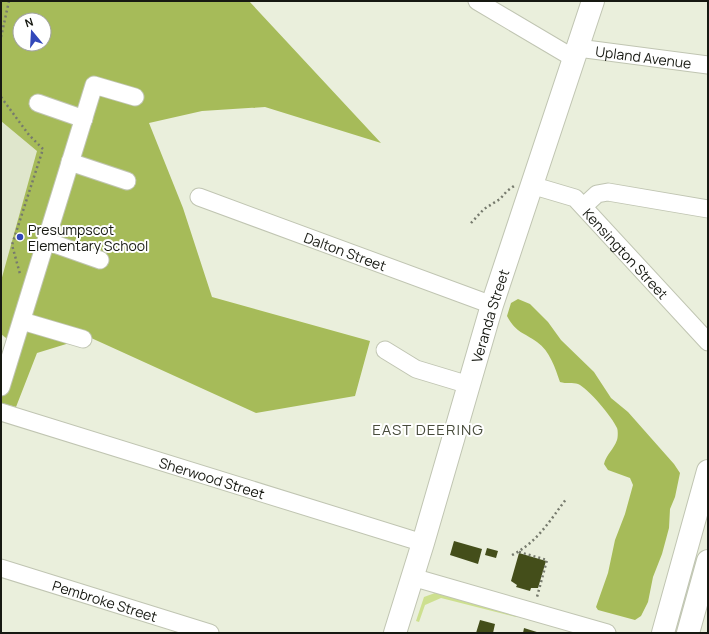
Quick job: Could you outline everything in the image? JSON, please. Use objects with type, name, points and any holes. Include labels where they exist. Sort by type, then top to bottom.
[{"type":"main road","name":"Veranda Street","points":[[395,633],[494,300],[524,191],[576,54],[593,1]]},
{"type":"main road","points":[[664,628],[708,471]]},
{"type":"main road","points":[[689,629],[708,561]]},
{"type":"street","points":[[478,1],[576,54]]},
{"type":"street","name":"Upland Avenue","points":[[576,54],[708,65]]},
{"type":"street","points":[[1,388],[94,85],[135,97]]},
{"type":"street","points":[[38,103],[84,119]]},
{"type":"street","points":[[70,162],[127,181]]},
{"type":"street","name":"Kensington Street","points":[[524,191],[575,198],[708,342]]},
{"type":"street","points":[[584,206],[597,194],[608,192],[708,209]]},
{"type":"street","name":"Dalton Street","points":[[199,197],[494,300]]},
{"type":"street","points":[[46,241],[100,260]]},
{"type":"street","points":[[22,321],[83,339]]},
{"type":"street","points":[[385,350],[416,369],[469,385]]},
{"type":"street","name":"Sherwood Street","points":[[1,412],[422,543]]},
{"type":"street","name":"Pembroke Street","points":[[1,568],[210,633]]},
{"type":"street","points":[[412,577],[607,633]]},
{"type":"path","points":[[1,36],[9,1]]},
{"type":"path","points":[[1,97],[29,135],[43,149],[12,245],[22,279]]},
{"type":"path","points":[[471,223],[484,208],[500,199],[508,191],[524,191]]},
{"type":"path","points":[[512,555],[526,547],[540,534],[567,498]]},
{"type":"path","points":[[518,552],[547,560],[537,597]]},
{"type":"shaded area","name":"Presumpscot Elementary School","points":[[1,116],[70,138],[8,339],[1,336]]},
{"type":"green space","points":[[1,1],[249,1],[381,143],[265,107],[202,111],[149,123],[183,208],[212,297],[370,341],[355,396],[256,413],[89,337],[37,353],[16,407],[1,403],[1,375],[10,341],[1,334],[1,281],[37,151],[1,121]]},
{"type":"green space","points":[[518,299],[530,304],[548,322],[561,340],[594,372],[611,398],[628,412],[674,464],[680,473],[675,497],[670,509],[669,528],[662,554],[653,577],[648,602],[641,616],[635,620],[598,610],[596,607],[608,573],[615,540],[625,514],[633,485],[630,478],[608,470],[604,464],[617,440],[617,428],[611,417],[588,391],[576,383],[560,382],[552,360],[542,346],[520,332],[510,322],[507,316],[511,303]]},
{"type":"green space","points":[[435,593],[517,615],[516,617],[441,598],[425,605],[419,622],[416,621],[424,597]]},
{"type":"building","points":[[454,541],[482,549],[478,564],[450,555]]},
{"type":"building","points":[[487,548],[498,551],[496,558],[485,555]]},
{"type":"building","points":[[519,553],[546,561],[538,588],[531,588],[530,591],[516,587],[517,585],[511,581]]},
{"type":"building","points":[[480,620],[495,624],[493,633],[476,633]]},
{"type":"building","points":[[524,628],[540,633],[523,633]]},
{"type":"place","name":"Presumpscot Elementary School","points":[[20,237]]},
{"type":"district","name":"EAST DEERING","points":[[428,429]]}]
